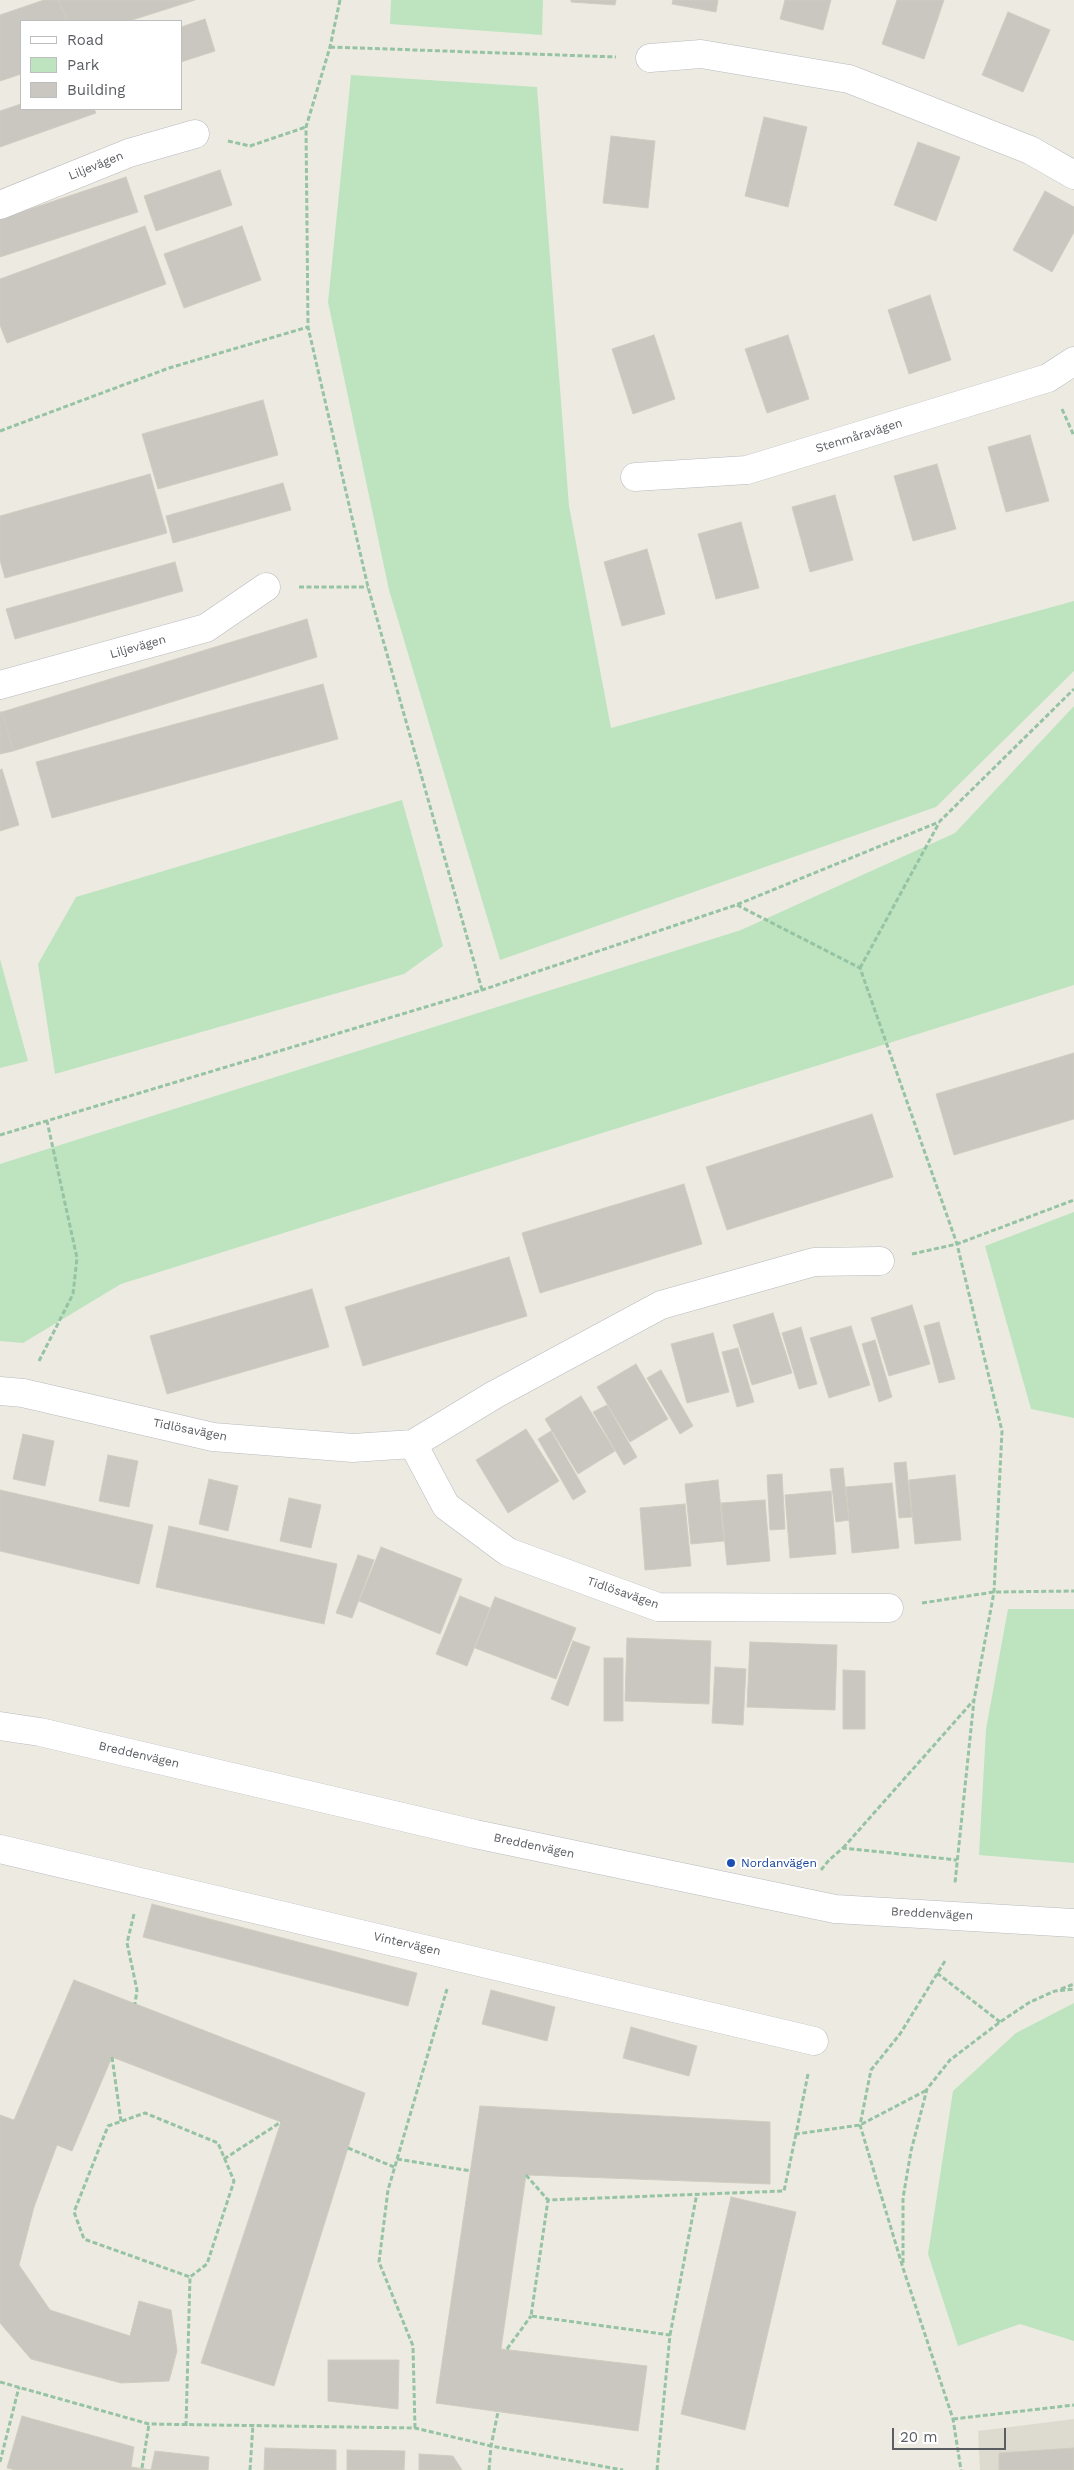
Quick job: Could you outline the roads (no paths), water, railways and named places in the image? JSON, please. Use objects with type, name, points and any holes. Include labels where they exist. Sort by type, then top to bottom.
[{"type":"street","points":[[650,58],[701,54],[849,79],[1030,150],[1074,175]]},
{"type":"street","name":"Liljevägen","points":[[0,205],[129,153],[196,134]]},
{"type":"street","name":"Stenmåravägen","points":[[635,477],[747,470],[1048,378],[1074,361]]},
{"type":"street","name":"Liljevägen","points":[[0,686],[206,628],[266,587]]},
{"type":"street","name":"Tidlösavägen","points":[[11,1392],[213,1437],[353,1448],[413,1444],[494,1395],[661,1304],[814,1262],[880,1261]]},
{"type":"street","name":"Tidlösavägen","points":[[413,1444],[446,1506],[508,1552],[658,1607],[889,1608]]},
{"type":"street","name":"Breddenvägen","points":[[0,1726],[40,1732],[475,1834],[835,1908],[1074,1923]]},
{"type":"street","name":"Vintervägen","points":[[0,1849],[456,1955],[814,2041]]},
{"type":"place","name":"Nordanvägen","points":[[731,1863]]}]
